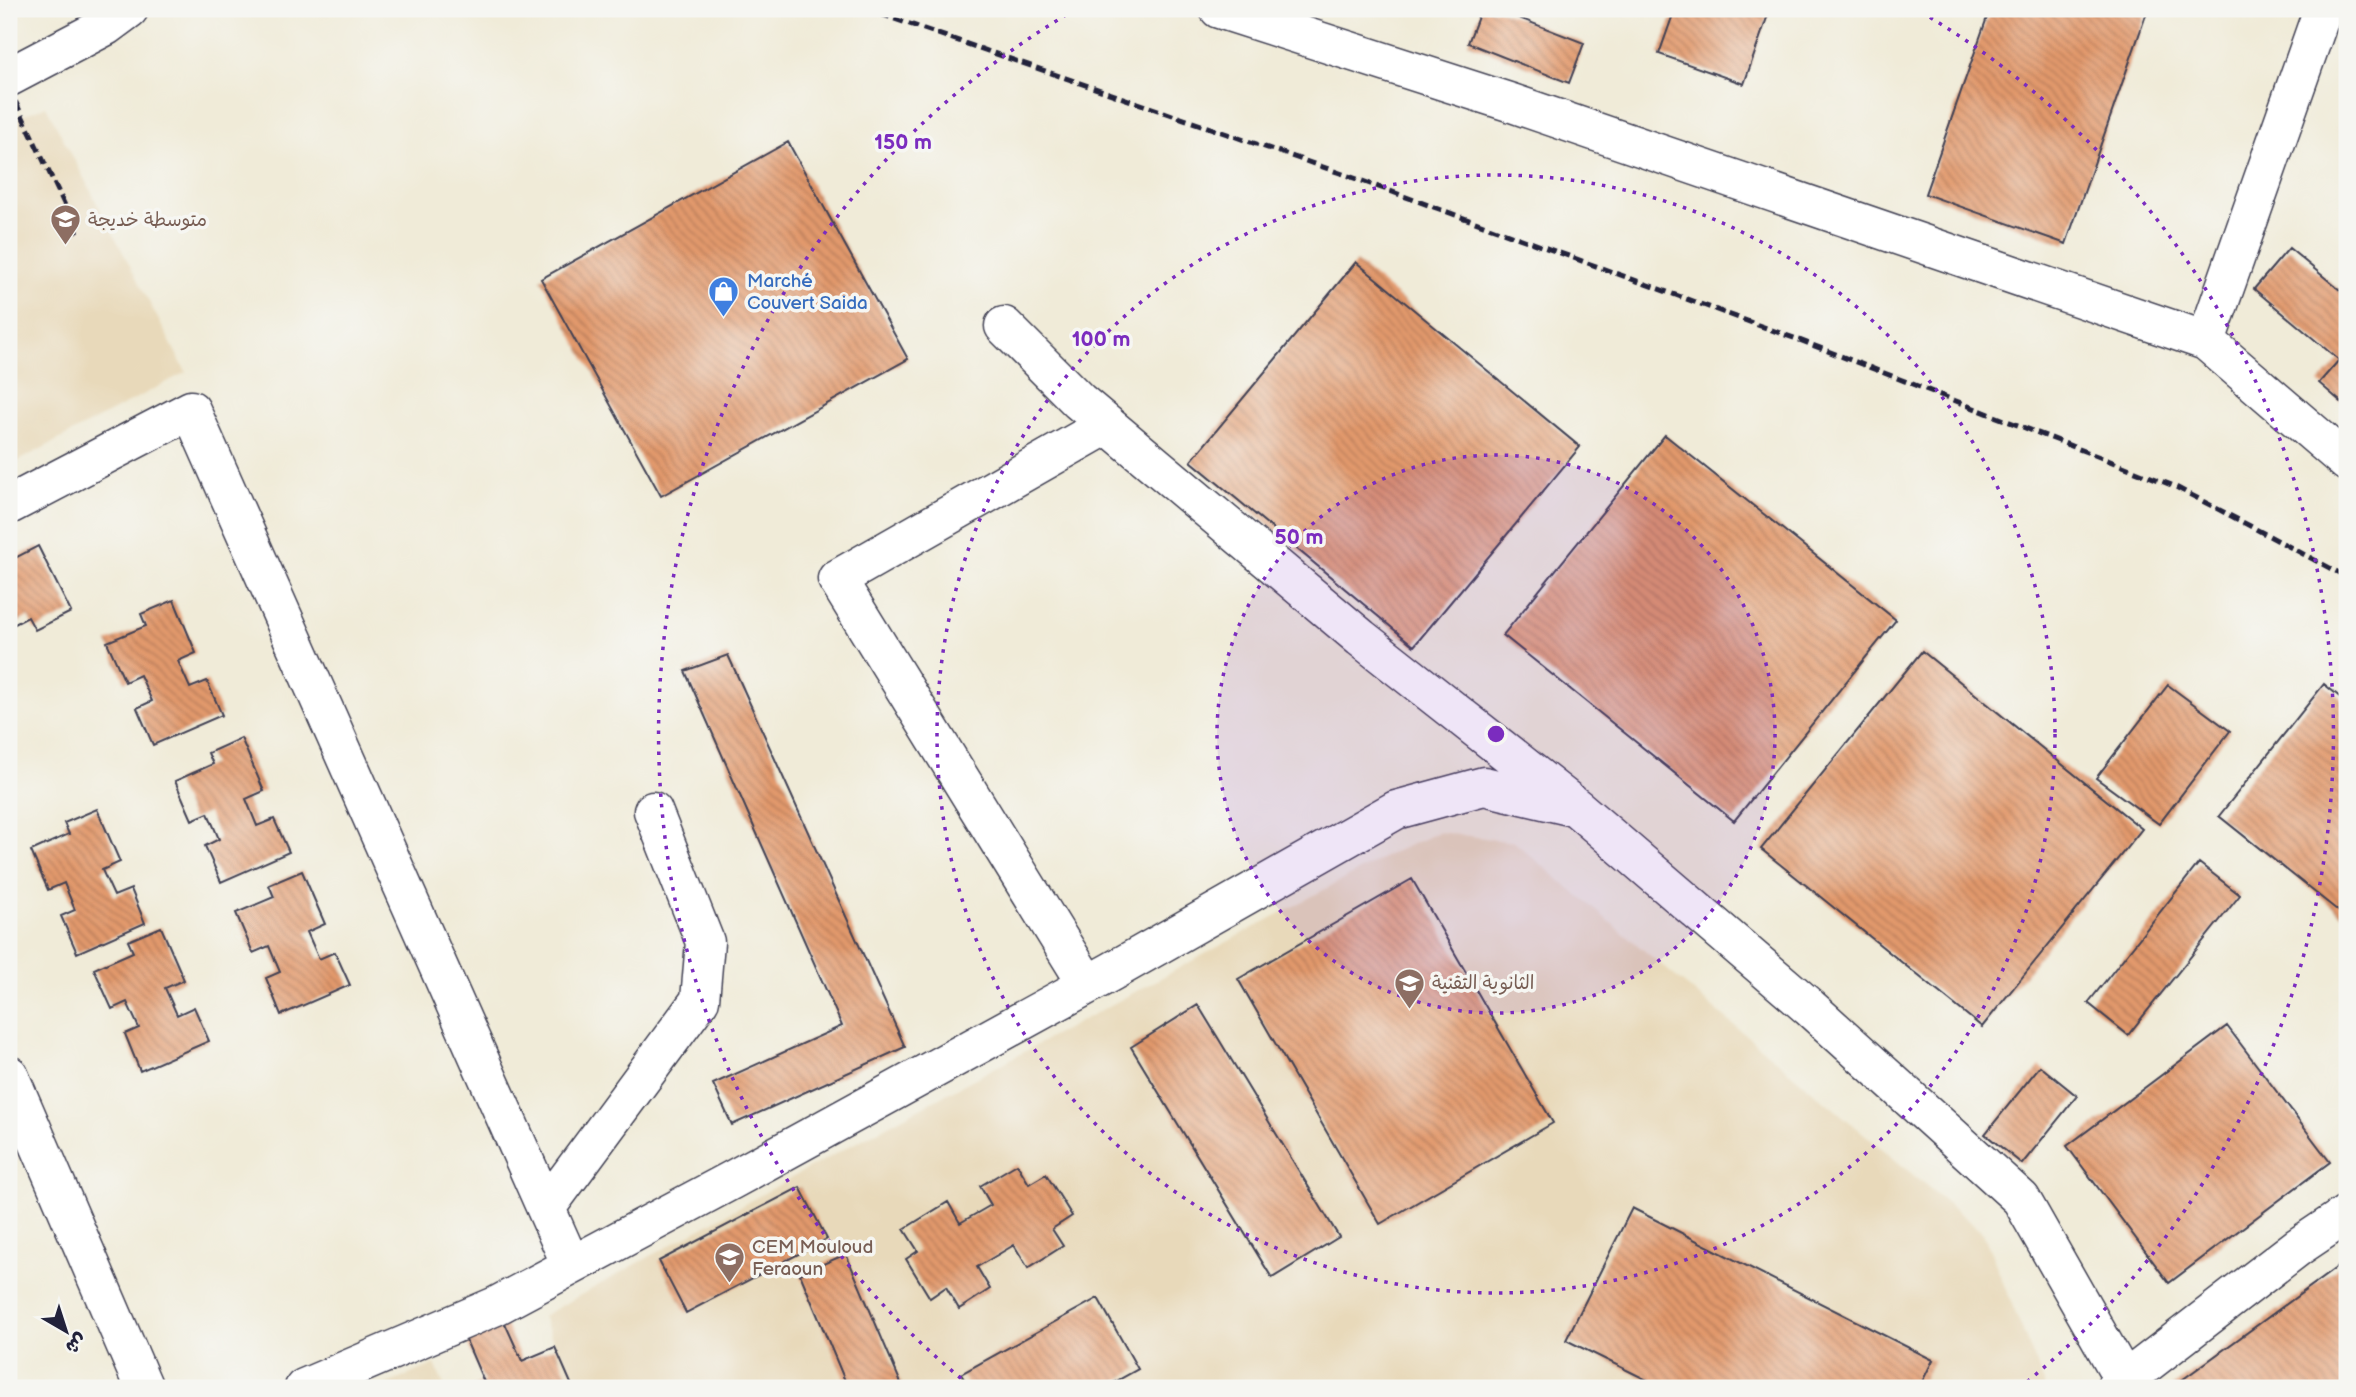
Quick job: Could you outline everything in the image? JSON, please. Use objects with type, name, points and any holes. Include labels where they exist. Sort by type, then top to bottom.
[{"type":"street","points":[[25,68],[106,26],[129,9]]},
{"type":"street","points":[[1219,9],[1525,108],[2206,341],[2347,462]]},
{"type":"street","points":[[2206,341],[2323,9]]},
{"type":"street","points":[[1004,326],[1079,401],[1360,638],[1577,808],[1809,1007],[2021,1199],[2120,1384],[2298,1247],[2347,1214]]},
{"type":"street","points":[[9,505],[191,410],[572,1265]]},
{"type":"street","points":[[1087,985],[837,579],[1107,425]]},
{"type":"street","points":[[304,1388],[496,1306],[1087,985],[1396,810],[1484,786],[1577,808]]},
{"type":"street","points":[[546,1208],[700,1000],[705,942],[653,811]]},
{"type":"street","points":[[9,1075],[144,1388]]},
{"type":"shaded area","name":"متوسطة خديجة","points":[[46,106],[186,372],[9,466],[9,121]]},
{"type":"shaded area","name":"الثانوية التقنية","points":[[1439,832],[1514,842],[1983,1233],[2044,1388],[572,1388],[543,1316],[811,1167],[1392,853]]},
{"type":"shaded area","points":[[435,1364],[445,1388],[378,1388]]},
{"type":"building","points":[[1481,9],[1496,9],[1584,43],[1569,83],[1468,43]]},
{"type":"building","points":[[1675,9],[1770,9],[1744,84],[1659,54]]},
{"type":"building","points":[[1990,9],[2148,9],[2066,244],[1925,194]]},
{"type":"building","name":"Marché Couvert Saida","points":[[788,142],[908,359],[661,496],[541,279]]},
{"type":"building","points":[[2289,248],[2347,296],[2347,407],[2319,383],[2339,360],[2254,289]]},
{"type":"building","points":[[1356,262],[1580,447],[1414,646],[1191,461]]},
{"type":"building","points":[[1665,435],[1896,620],[1734,821],[1503,635]]},
{"type":"building","points":[[38,546],[71,612],[35,630],[28,617],[9,627],[9,581],[13,579],[9,571],[9,561]]},
{"type":"building","points":[[174,600],[196,653],[178,661],[190,688],[207,681],[222,715],[153,745],[137,708],[152,701],[140,675],[125,682],[107,642],[146,626],[141,614]]},
{"type":"building","points":[[1922,651],[2142,829],[1982,1027],[1761,849]]},
{"type":"building","points":[[728,655],[905,1047],[732,1125],[713,1084],[842,1026],[685,671]]},
{"type":"building","points":[[2324,684],[2347,703],[2347,918],[2219,816]]},
{"type":"building","points":[[2168,685],[2230,731],[2159,824],[2096,778]]},
{"type":"building","points":[[241,738],[264,791],[246,799],[257,826],[274,819],[289,852],[221,882],[205,846],[219,839],[208,813],[192,820],[175,781],[213,764],[208,753]]},
{"type":"building","points":[[97,809],[120,862],[102,870],[114,896],[131,889],[145,923],[77,953],[61,916],[75,910],[64,883],[48,890],[31,851],[69,834],[64,823]]},
{"type":"building","points":[[2199,863],[2240,895],[2128,1035],[2088,1003]]},
{"type":"building","points":[[302,871],[325,924],[307,932],[319,959],[335,952],[350,985],[281,1015],[266,978],[280,972],[269,946],[253,953],[236,913],[274,897],[269,885]]},
{"type":"building","points":[[1412,879],[1553,1123],[1380,1224],[1238,979]]},
{"type":"building","points":[[161,927],[184,980],[165,988],[177,1015],[194,1007],[209,1041],[140,1071],[125,1034],[139,1028],[127,1002],[112,1009],[94,969],[133,952],[128,941]]},
{"type":"building","points":[[1198,1005],[1339,1237],[1272,1278],[1131,1047]]},
{"type":"building","points":[[2227,1026],[2330,1162],[2169,1283],[2067,1146]]},
{"type":"building","points":[[2040,1066],[2077,1096],[2022,1164],[1985,1134]]},
{"type":"building","points":[[1017,1164],[1029,1184],[1046,1174],[1072,1216],[1052,1229],[1063,1246],[1028,1268],[1014,1245],[977,1267],[990,1289],[959,1309],[946,1287],[930,1298],[906,1259],[918,1251],[904,1229],[948,1202],[960,1223],[991,1205],[980,1186]]},
{"type":"building","points":[[800,1187],[827,1239],[686,1313],[659,1261]]},
{"type":"building","points":[[1632,1208],[1933,1360],[1919,1388],[1663,1388],[1566,1340]]},
{"type":"building","points":[[846,1254],[903,1388],[848,1388],[800,1274]]},
{"type":"building","points":[[2347,1260],[2347,1388],[2171,1388]]},
{"type":"building","points":[[1098,1298],[1138,1369],[1104,1388],[969,1388],[961,1374]]},
{"type":"building","points":[[504,1321],[522,1361],[555,1347],[573,1388],[471,1388],[484,1382],[465,1338]]},
{"type":"railway","points":[[866,9],[1343,174],[1802,341],[2174,486],[2347,577]]},
{"type":"railway","points":[[9,88],[78,233]]},
{"type":"place","name":"متوسطة خديجة","points":[[65,247]]},
{"type":"place","name":"Marché Couvert Saida","points":[[724,319]]},
{"type":"place","name":"الثانوية التقنية","points":[[1409,1010]]},
{"type":"place","name":"CEM Mouloud Feraoun","points":[[729,1285]]}]
